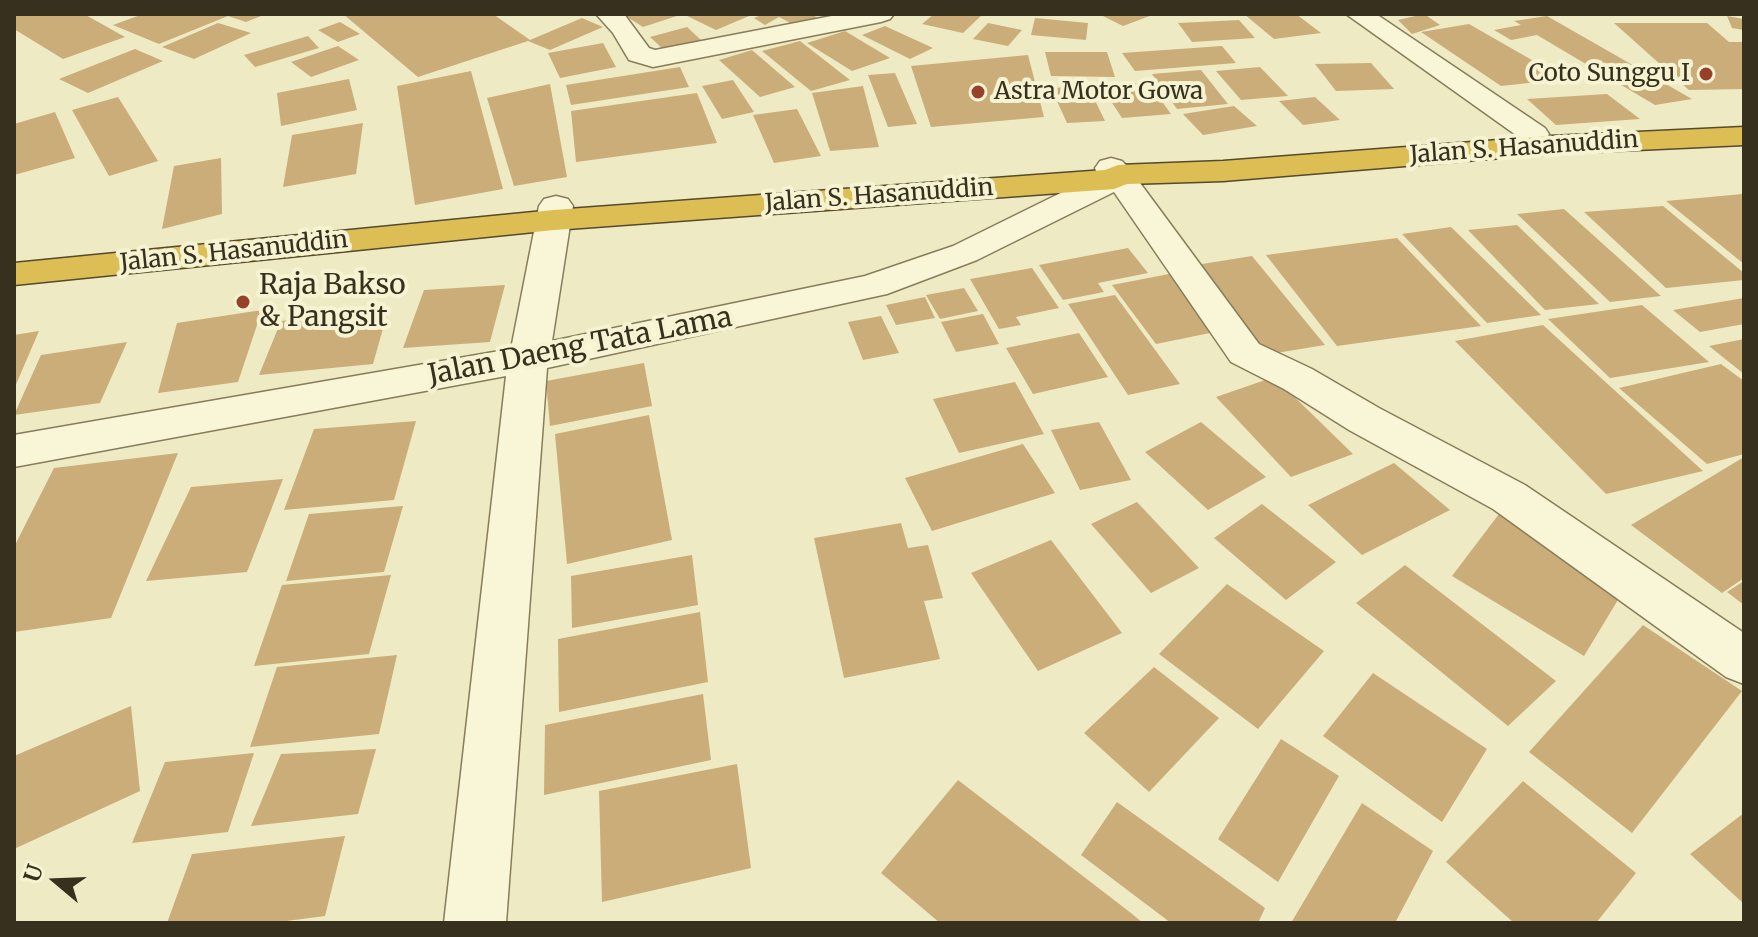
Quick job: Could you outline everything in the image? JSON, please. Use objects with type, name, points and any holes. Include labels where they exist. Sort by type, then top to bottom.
[{"type":"highway","name":"Jalan S. Hasanuddin","points":[[14,251],[1115,174],[1223,171],[1534,134],[1696,118],[1744,118]]},
{"type":"highway","name":"Jalan S. Hasanuddin","points":[[1344,155],[1744,136]]},
{"type":"highway","name":"Jalan S. Hasanuddin","points":[[14,274],[555,213]]},
{"type":"street","points":[[609,14],[624,29],[639,54],[653,59],[872,15]]},
{"type":"street","points":[[1359,14],[1534,134]]},
{"type":"street","points":[[1115,174],[1245,353],[1298,379],[1364,419],[1509,497],[1744,661]]},
{"type":"street","name":"Jalan Daeng Tata Lama","points":[[14,451],[186,423],[528,359],[874,286],[965,253],[1115,174]]},
{"type":"street","points":[[475,923],[528,359],[555,213]]},
{"type":"building","points":[[14,14],[84,14],[125,37],[63,59],[14,29]]},
{"type":"building","points":[[143,14],[266,14],[246,22],[228,16],[159,44],[113,25]]},
{"type":"building","points":[[343,14],[493,14],[530,40],[582,18],[603,27],[550,50],[528,41],[418,77]]},
{"type":"building","points":[[683,14],[754,14],[716,30]]},
{"type":"building","points":[[764,14],[811,14],[821,20],[796,26],[779,17],[765,25],[754,18]]},
{"type":"building","points":[[934,14],[983,14],[963,33],[922,24]]},
{"type":"building","points":[[1099,14],[1155,14],[1123,26]]},
{"type":"building","points":[[1244,14],[1296,14],[1321,33],[1274,39]]},
{"type":"building","points":[[1424,14],[1440,25],[1412,34],[1398,20]]},
{"type":"building","points":[[624,15],[680,15],[643,27]]},
{"type":"building","points":[[1547,16],[1692,99],[1655,105],[1537,35],[1511,40],[1494,30],[1521,25],[1514,21]]},
{"type":"building","points":[[1727,16],[1744,19],[1744,30],[1732,28]]},
{"type":"building","points":[[1035,18],[1088,23],[1086,40],[1031,35]]},
{"type":"building","points":[[1239,20],[1255,38],[1192,42],[1178,23]]},
{"type":"building","points":[[340,22],[360,34],[338,42],[318,30]]},
{"type":"building","points":[[218,23],[251,33],[194,59],[162,47]]},
{"type":"building","points":[[988,23],[1022,30],[1008,46],[973,39]]},
{"type":"building","points":[[1614,23],[1707,23],[1729,42],[1744,42],[1744,89],[1689,90]]},
{"type":"building","points":[[1469,24],[1565,79],[1501,86],[1421,32]]},
{"type":"building","points":[[885,26],[933,48],[910,59],[862,35]]},
{"type":"building","points":[[687,27],[701,40],[664,50],[650,37]]},
{"type":"building","points":[[845,31],[890,58],[852,71],[807,43]]},
{"type":"building","points":[[308,36],[319,48],[255,67],[244,55]]},
{"type":"building","points":[[800,41],[850,80],[811,91],[762,51]]},
{"type":"building","points":[[603,43],[616,67],[560,78],[548,53]]},
{"type":"building","points":[[338,46],[359,60],[311,77],[291,62]]},
{"type":"building","points":[[1222,46],[1236,63],[1135,71],[1122,53]]},
{"type":"building","points":[[135,49],[163,61],[88,93],[59,79]]},
{"type":"building","points":[[752,50],[795,87],[760,97],[719,60]]},
{"type":"building","points":[[1045,52],[1107,52],[1115,77],[1051,76]]},
{"type":"building","name":"Astra Motor Gowa","points":[[1028,55],[1044,117],[931,127],[911,66]]},
{"type":"building","points":[[1371,63],[1394,89],[1336,91],[1315,64]]},
{"type":"building","points":[[680,67],[689,87],[571,105],[566,85]]},
{"type":"building","points":[[1260,67],[1288,96],[1241,100],[1216,71]]},
{"type":"building","points":[[1201,70],[1228,104],[1177,109],[1152,74]]},
{"type":"building","points":[[471,71],[503,189],[415,205],[397,86]]},
{"type":"building","points":[[895,73],[917,124],[888,127],[868,75]]},
{"type":"building","points":[[349,79],[357,110],[281,126],[277,93]]},
{"type":"building","points":[[733,80],[754,112],[722,119],[702,86]]},
{"type":"building","points":[[1148,82],[1171,114],[1122,118],[1101,86]]},
{"type":"building","points":[[550,84],[567,177],[514,186],[487,98]]},
{"type":"building","points":[[863,86],[879,147],[830,151],[812,93]]},
{"type":"building","points":[[1088,86],[1105,121],[1067,123],[1051,88]]},
{"type":"building","points":[[697,93],[717,143],[576,162],[571,111]]},
{"type":"building","points":[[1607,94],[1640,119],[1556,125],[1527,99]]},
{"type":"building","points":[[118,97],[158,161],[109,176],[72,110]]},
{"type":"building","points":[[1315,97],[1340,120],[1303,125],[1279,101]]},
{"type":"building","points":[[1234,106],[1257,126],[1203,135],[1183,114]]},
{"type":"building","points":[[797,109],[821,156],[774,163],[753,115]]},
{"type":"building","points":[[55,112],[75,158],[14,175],[14,124]]},
{"type":"building","points":[[363,123],[356,174],[283,187],[292,135]]},
{"type":"building","points":[[221,158],[222,214],[162,229],[174,166]]},
{"type":"building","points":[[1743,194],[1744,264],[1666,201]]},
{"type":"building","points":[[1663,206],[1744,273],[1744,280],[1666,288],[1584,212]]},
{"type":"building","points":[[1564,209],[1661,296],[1610,302],[1517,214]]},
{"type":"building","points":[[1517,225],[1599,304],[1545,310],[1468,230]]},
{"type":"building","points":[[1451,227],[1541,315],[1487,323],[1402,234]]},
{"type":"building","points":[[1397,238],[1481,326],[1337,346],[1266,255]]},
{"type":"building","points":[[1128,248],[1148,273],[1098,283],[1104,292],[1063,300],[1039,265]]},
{"type":"building","points":[[1252,256],[1325,345],[1264,355],[1196,265]]},
{"type":"building","points":[[1032,268],[1059,308],[1016,317],[1021,325],[999,329],[970,279]]},
{"type":"building","points":[[1169,274],[1215,332],[1156,344],[1112,285]]},
{"type":"building","points":[[505,285],[490,342],[403,348],[424,290]]},
{"type":"building","points":[[964,288],[978,311],[940,319],[926,295]]},
{"type":"building","points":[[1115,295],[1180,384],[1128,395],[1068,304]]},
{"type":"building","points":[[925,297],[935,318],[896,325],[886,305]]},
{"type":"building","points":[[1744,298],[1744,324],[1700,332],[1673,310]]},
{"type":"building","points":[[1642,305],[1709,362],[1610,378],[1548,319]]},
{"type":"building","points":[[262,310],[238,382],[158,393],[177,323]]},
{"type":"building","points":[[388,311],[373,364],[259,375],[281,321]]},
{"type":"building","points":[[983,314],[999,344],[956,352],[941,322]]},
{"type":"building","points":[[881,316],[899,353],[863,360],[848,322]]},
{"type":"building","points":[[1543,325],[1703,471],[1606,494],[1455,341]]},
{"type":"building","points":[[39,331],[14,389],[14,335]]},
{"type":"building","points":[[1079,333],[1108,377],[1033,394],[1006,348]]},
{"type":"building","points":[[1744,339],[1744,374],[1709,346]]},
{"type":"building","points":[[127,342],[100,403],[14,415],[41,355]]},
{"type":"building","points":[[644,363],[652,406],[550,426],[546,381]]},
{"type":"building","points":[[1721,364],[1744,381],[1744,454],[1707,464],[1619,388]]},
{"type":"building","points":[[1274,377],[1353,454],[1291,477],[1216,397]]},
{"type":"building","points":[[1015,382],[1044,434],[959,453],[933,399]]},
{"type":"building","points":[[649,415],[672,540],[567,564],[555,434]]},
{"type":"building","points":[[416,421],[394,500],[284,510],[314,429]]},
{"type":"building","points":[[1099,422],[1131,480],[1080,490],[1051,430]]},
{"type":"building","points":[[1201,422],[1266,477],[1208,510],[1145,452]]},
{"type":"building","points":[[1023,444],[1055,493],[932,531],[905,478]]},
{"type":"building","points":[[178,453],[111,618],[14,632],[14,547],[54,468]]},
{"type":"building","points":[[1744,457],[1744,578],[1722,593],[1631,525]]},
{"type":"building","points":[[1394,463],[1450,510],[1362,555],[1308,505]]},
{"type":"building","points":[[283,479],[247,572],[146,581],[191,487]]},
{"type":"building","points":[[1137,502],[1199,568],[1151,593],[1091,524]]},
{"type":"building","points":[[1262,504],[1336,562],[1286,600],[1214,538]]},
{"type":"building","points":[[403,506],[384,572],[286,581],[309,514]]},
{"type":"building","points":[[1499,514],[1627,585],[1584,656],[1452,576]]},
{"type":"building","points":[[901,523],[908,548],[928,545],[943,598],[924,601],[940,659],[844,678],[814,538]]},
{"type":"building","points":[[1051,540],[1122,633],[1038,671],[971,573]]},
{"type":"building","points":[[692,555],[698,605],[572,628],[571,576]]},
{"type":"building","points":[[1405,565],[1556,681],[1508,726],[1356,603]]},
{"type":"building","points":[[391,575],[369,654],[254,666],[282,585]]},
{"type":"building","points":[[1744,581],[1744,605],[1727,592]]},
{"type":"building","points":[[1227,584],[1324,651],[1258,729],[1159,654]]},
{"type":"building","points":[[700,612],[708,682],[559,712],[558,639]]},
{"type":"building","points":[[1643,625],[1742,691],[1632,833],[1529,752]]},
{"type":"building","points":[[397,655],[379,734],[250,747],[277,667]]},
{"type":"building","points":[[1154,667],[1219,718],[1149,792],[1084,733]]},
{"type":"building","points":[[1373,673],[1487,749],[1442,822],[1323,736]]},
{"type":"building","points":[[703,694],[711,760],[544,795],[545,725]]},
{"type":"building","points":[[131,706],[140,791],[14,849],[14,756]]},
{"type":"building","points":[[1281,739],[1339,776],[1278,882],[1218,839]]},
{"type":"building","points":[[376,749],[358,814],[251,826],[281,754]]},
{"type":"building","points":[[254,753],[228,832],[132,843],[165,762]]},
{"type":"building","points":[[737,764],[751,868],[602,902],[599,791]]},
{"type":"building","points":[[958,780],[1143,923],[940,923],[881,873]]},
{"type":"building","points":[[1523,781],[1636,873],[1596,923],[1514,923],[1446,862]]},
{"type":"building","points":[[1117,802],[1265,908],[1258,923],[1171,923],[1081,855]]},
{"type":"building","points":[[1362,803],[1433,851],[1395,923],[1291,923]]},
{"type":"building","points":[[1744,813],[1744,904],[1690,854]]},
{"type":"building","points":[[345,836],[325,916],[271,923],[167,923],[192,854]]},
{"type":"place","name":"Coto Sunggu I","points":[[1706,74]]},
{"type":"place","name":"Astra Motor Gowa","points":[[978,92]]},
{"type":"place","name":"Raja Bakso & Pangsit","points":[[243,302]]}]
